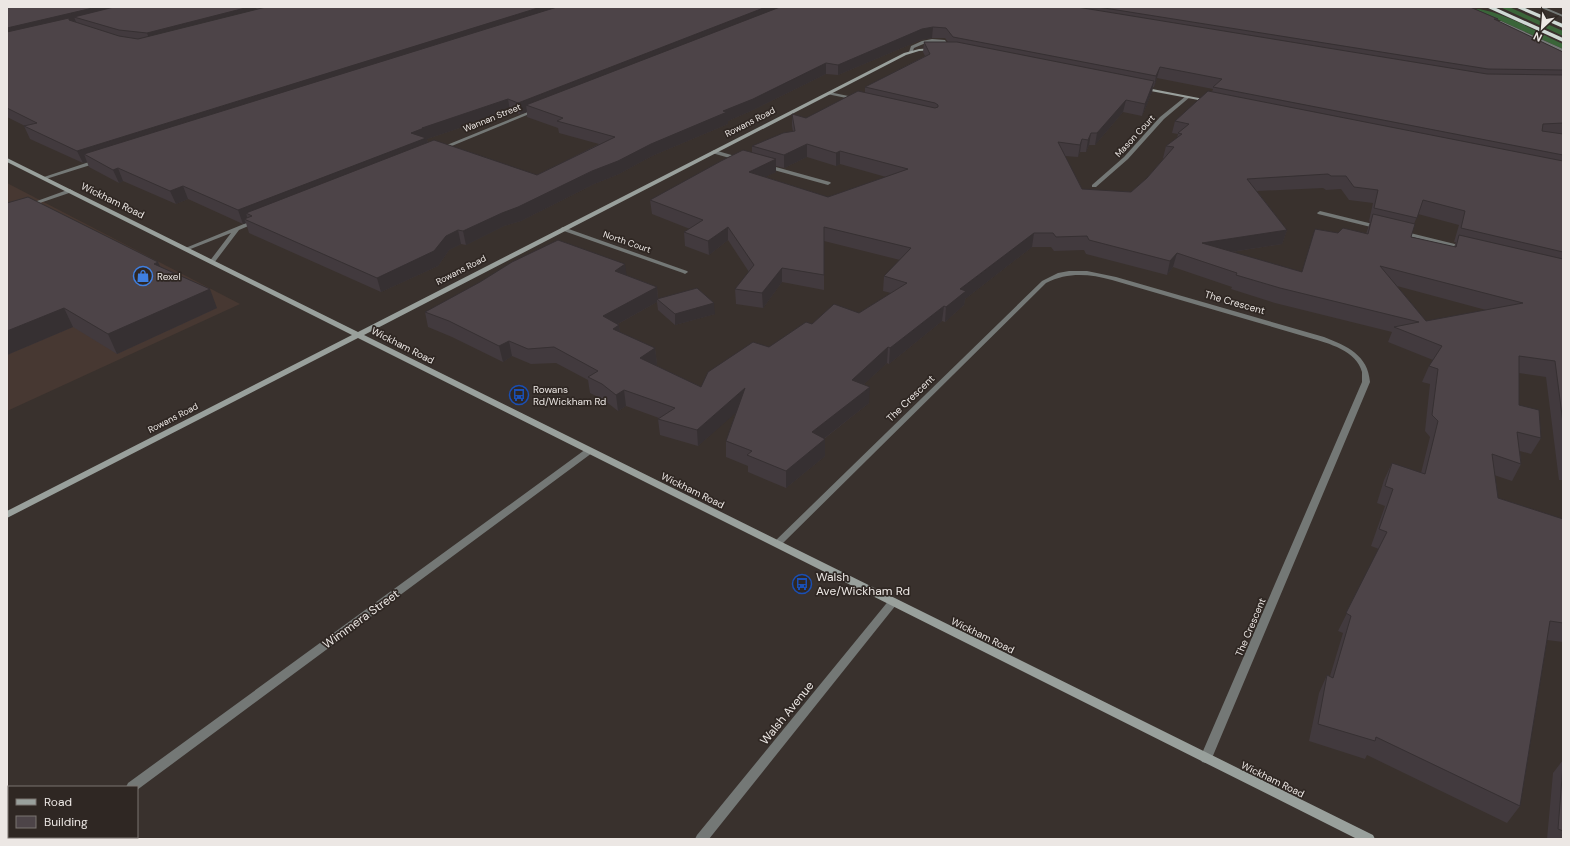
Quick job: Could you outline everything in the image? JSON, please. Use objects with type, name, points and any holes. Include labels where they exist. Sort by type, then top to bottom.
[{"type":"highway","points":[[1489,7],[1563,40]]},
{"type":"highway","points":[[1518,7],[1563,26]]},
{"type":"main road","name":"Rowans Road","points":[[7,515],[357,334],[911,52],[925,49],[956,50]]},
{"type":"main road","points":[[1134,86],[1212,102]]},
{"type":"main road","name":"Wickham Road","points":[[7,160],[1369,839]]},
{"type":"street","points":[[1542,7],[1562,16]]},
{"type":"street","points":[[1553,22],[1562,16]]},
{"type":"street","points":[[1498,21],[1563,51]]},
{"type":"street","points":[[911,52],[912,47],[931,39],[944,41],[949,50]]},
{"type":"street","points":[[829,93],[861,100]]},
{"type":"street","name":"Mason Court","points":[[1094,186],[1126,158],[1162,118],[1188,97]]},
{"type":"street","name":"Wannan Street","points":[[437,150],[540,109]]},
{"type":"street","points":[[714,152],[747,161]]},
{"type":"street","points":[[44,178],[105,159]]},
{"type":"street","points":[[762,165],[828,183]]},
{"type":"street","points":[[22,207],[70,191]]},
{"type":"street","points":[[1320,213],[1389,230]]},
{"type":"street","points":[[186,249],[260,220]]},
{"type":"street","points":[[212,262],[237,228]]},
{"type":"street","name":"North Court","points":[[563,229],[685,272]]},
{"type":"street","points":[[1396,231],[1473,250]]},
{"type":"street","name":"The Crescent","points":[[777,544],[1044,282],[1058,275],[1077,272],[1114,278],[1335,344],[1359,359],[1367,374],[1366,382],[1206,758]]},
{"type":"street","name":"Wimmera Street","points":[[133,786],[589,451]]},
{"type":"street","name":"Walsh Avenue","points":[[701,839],[894,602]]},
{"type":"shaded area","points":[[7,183],[240,304],[7,411]]},
{"type":"green space","points":[[1500,7],[1509,7],[1563,31],[1563,36]]},
{"type":"green space","points":[[1475,9],[1484,10],[1507,17],[1563,44],[1563,49]]},
{"type":"building","points":[[7,7],[97,7],[7,28]]},
{"type":"building","points":[[114,7],[249,7],[147,33],[119,30],[74,17]]},
{"type":"building","points":[[266,7],[541,7],[77,151],[24,126],[37,123],[7,108],[7,32],[69,18],[69,20],[119,36],[138,39]]},
{"type":"building","points":[[557,7],[766,7],[518,103],[508,99],[422,128],[424,128],[411,133],[426,138],[238,210],[183,186],[170,191],[118,168],[113,170],[84,154]]},
{"type":"building","points":[[780,7],[1077,7],[1487,74],[1563,75],[1563,123],[1543,124],[1542,131],[1563,134],[1563,155],[1213,87],[1222,79],[1160,67],[1156,76],[953,37],[946,28],[933,27],[922,29],[838,65],[826,63],[753,99],[723,111],[727,112],[651,144],[618,161],[592,171],[518,207],[463,231],[458,230],[446,236],[434,251],[377,278],[244,219],[252,216],[246,213],[434,140],[537,175],[615,137],[557,121],[563,118],[526,105]]},
{"type":"building","points":[[1098,7],[1470,7],[1498,19],[1494,19],[1563,52],[1563,70],[1488,69]]},
{"type":"building","points":[[924,42],[957,42],[1154,81],[1145,104],[1126,100],[1097,133],[1091,133],[1088,140],[1082,139],[1080,145],[1058,142],[1082,189],[1131,192],[1147,178],[1174,147],[1166,146],[1182,134],[1178,133],[1189,124],[1175,121],[1208,91],[1563,161],[1563,252],[1461,228],[1465,211],[1423,200],[1417,218],[1374,208],[1378,190],[1354,187],[1346,176],[1331,176],[1328,174],[1247,179],[1287,230],[1202,243],[1302,272],[1315,229],[1338,233],[1343,228],[1368,234],[1373,214],[1415,224],[1411,237],[1456,247],[1459,235],[1563,259],[1563,423],[1555,361],[1519,356],[1519,405],[1539,410],[1541,438],[1517,432],[1521,464],[1492,454],[1498,498],[1563,519],[1563,623],[1550,621],[1520,806],[1376,737],[1375,741],[1318,724],[1327,675],[1333,678],[1351,616],[1346,613],[1387,532],[1379,529],[1393,489],[1385,486],[1392,463],[1425,474],[1438,421],[1432,415],[1438,369],[1429,366],[1442,346],[1394,327],[1419,322],[1280,288],[1236,275],[1237,273],[1177,253],[1170,261],[1089,240],[1087,236],[1056,237],[1053,233],[1034,233],[960,289],[966,291],[946,307],[944,306],[890,348],[888,347],[852,380],[870,387],[812,432],[825,439],[786,471],[747,455],[752,451],[726,441],[745,388],[697,430],[658,419],[675,408],[624,390],[616,395],[602,384],[588,377],[598,371],[554,347],[528,349],[509,341],[499,346],[449,321],[425,312],[480,282],[512,262],[558,240],[625,264],[615,271],[657,287],[603,316],[619,325],[613,329],[655,348],[640,358],[701,387],[708,372],[753,342],[769,347],[806,322],[812,324],[834,304],[859,313],[907,283],[884,276],[911,248],[824,227],[824,275],[782,268],[762,293],[735,289],[754,265],[728,227],[708,241],[684,232],[703,220],[650,200],[743,150],[776,159],[749,172],[828,197],[908,169],[840,151],[836,153],[807,144],[784,155],[752,146],[783,133],[795,131],[792,114],[806,118],[858,91],[935,108],[938,107],[935,103],[865,87],[930,54]],"holes":[[[1380,266],[1523,303],[1426,321]]]},
{"type":"building","points":[[28,197],[158,262],[154,264],[210,289],[108,334],[64,308],[7,331],[7,203]]},
{"type":"building","points":[[697,288],[714,303],[675,314],[657,299]]},
{"type":"building","points":[[1563,765],[1563,831],[1558,829]]},
{"type":"place","name":"Rexel","points":[[143,276]]},
{"type":"place","name":"Rowans Rd/Wickham Rd","points":[[519,395]]},
{"type":"place","name":"Walsh Ave/Wickham Rd","points":[[802,584]]}]
